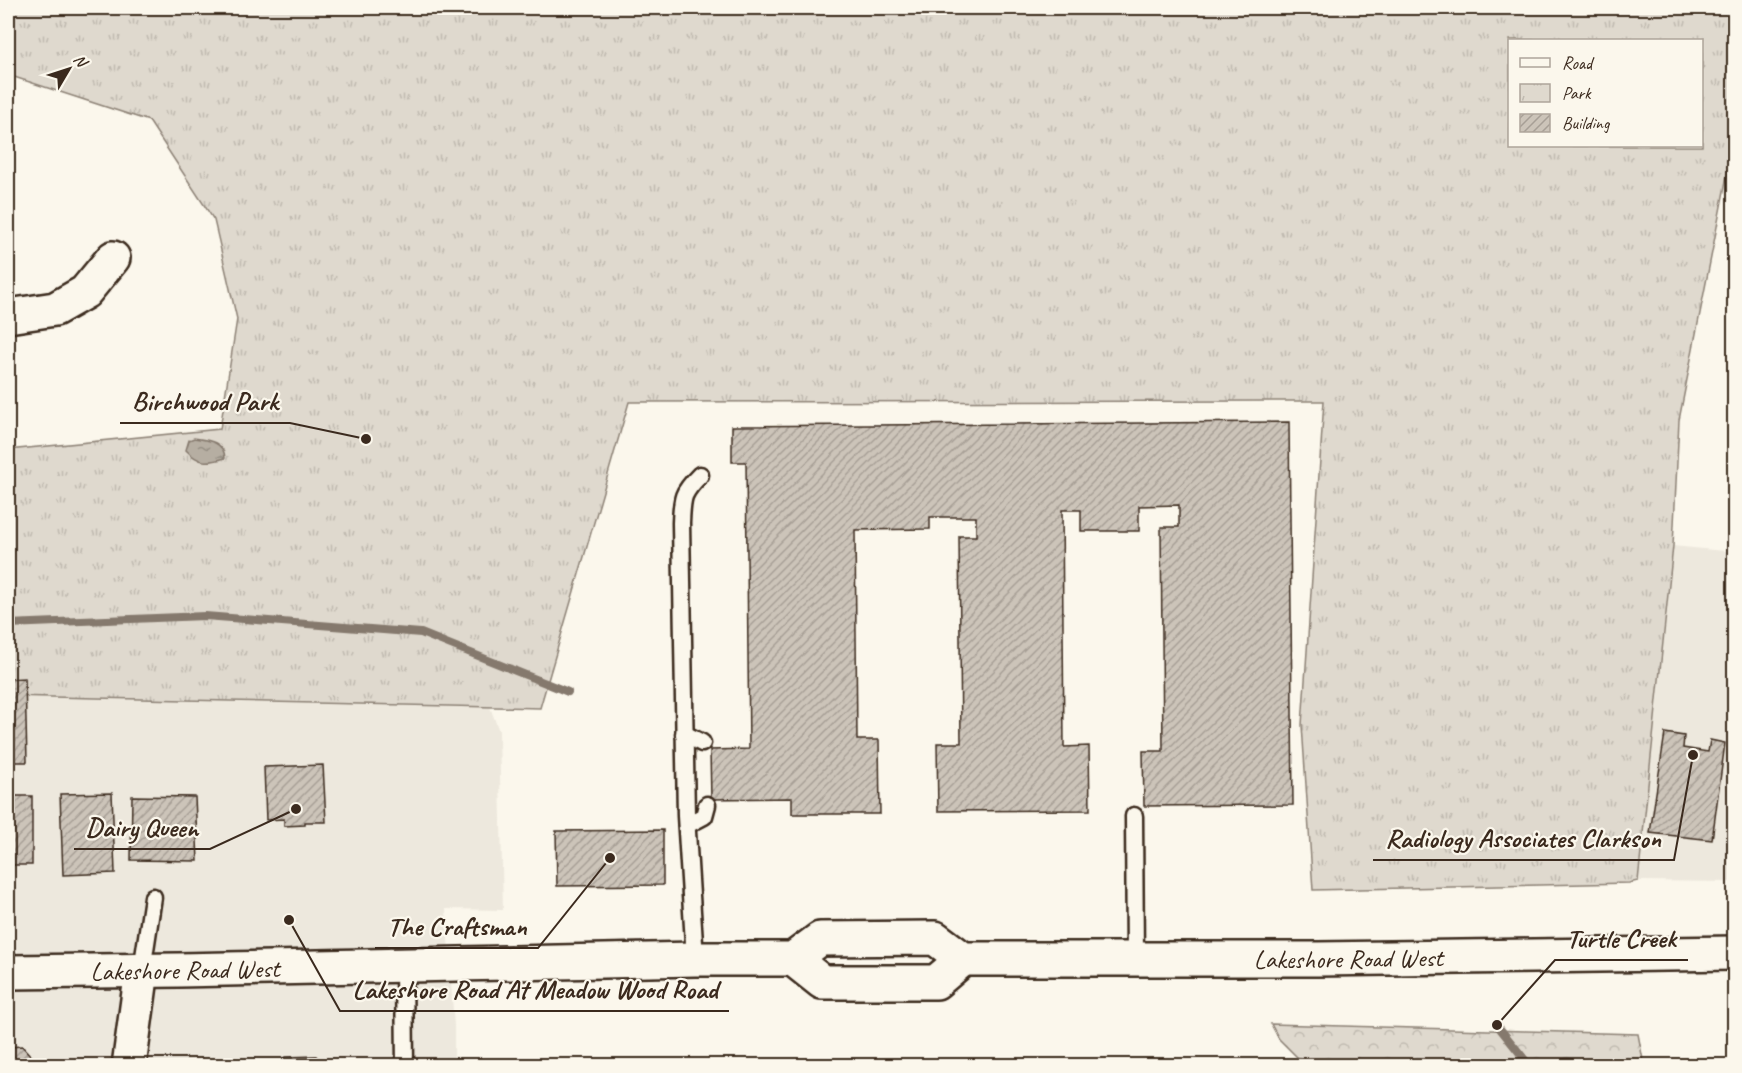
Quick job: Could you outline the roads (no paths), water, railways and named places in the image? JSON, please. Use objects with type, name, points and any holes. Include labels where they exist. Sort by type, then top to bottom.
[{"type":"main road","points":[[8,316],[55,309],[85,291],[113,258]]},
{"type":"main road","points":[[935,938],[963,959],[936,982],[822,982],[793,959],[820,939],[935,938]]},
{"type":"main road","name":"Lakeshore Road West","points":[[963,959],[1318,959],[1734,953]]},
{"type":"main road","name":"Lakeshore Road West","points":[[8,972],[793,959]]},
{"type":"main road","points":[[129,1065],[142,970]]},
{"type":"lane","points":[[695,959],[684,734],[682,502],[686,489],[700,475]]},
{"type":"lane","points":[[684,734],[702,743]]},
{"type":"lane","points":[[687,825],[704,816],[707,805]]},
{"type":"lane","points":[[1134,816],[1135,959]]},
{"type":"lane","points":[[142,970],[153,897]]},
{"type":"lane","points":[[404,966],[405,1065]]},
{"type":"water","points":[[194,438],[218,445],[222,448],[225,458],[204,461],[195,458],[186,450],[189,440]]},
{"type":"waterway","points":[[8,624],[205,616],[421,633],[568,692]]},
{"type":"waterway","points":[[1497,1025],[1530,1066]]},
{"type":"place","name":"Birchwood Park","points":[[366,439]]},
{"type":"place","name":"Radiology Associates Clarkson","points":[[1693,755]]},
{"type":"place","name":"Dairy Queen","points":[[296,809]]},
{"type":"place","name":"The Craftsman","points":[[610,858]]},
{"type":"place","name":"Lakeshore Road At Meadow Wood Road","points":[[289,920]]},
{"type":"place","name":"Turtle Creek","points":[[1497,1025]]}]
